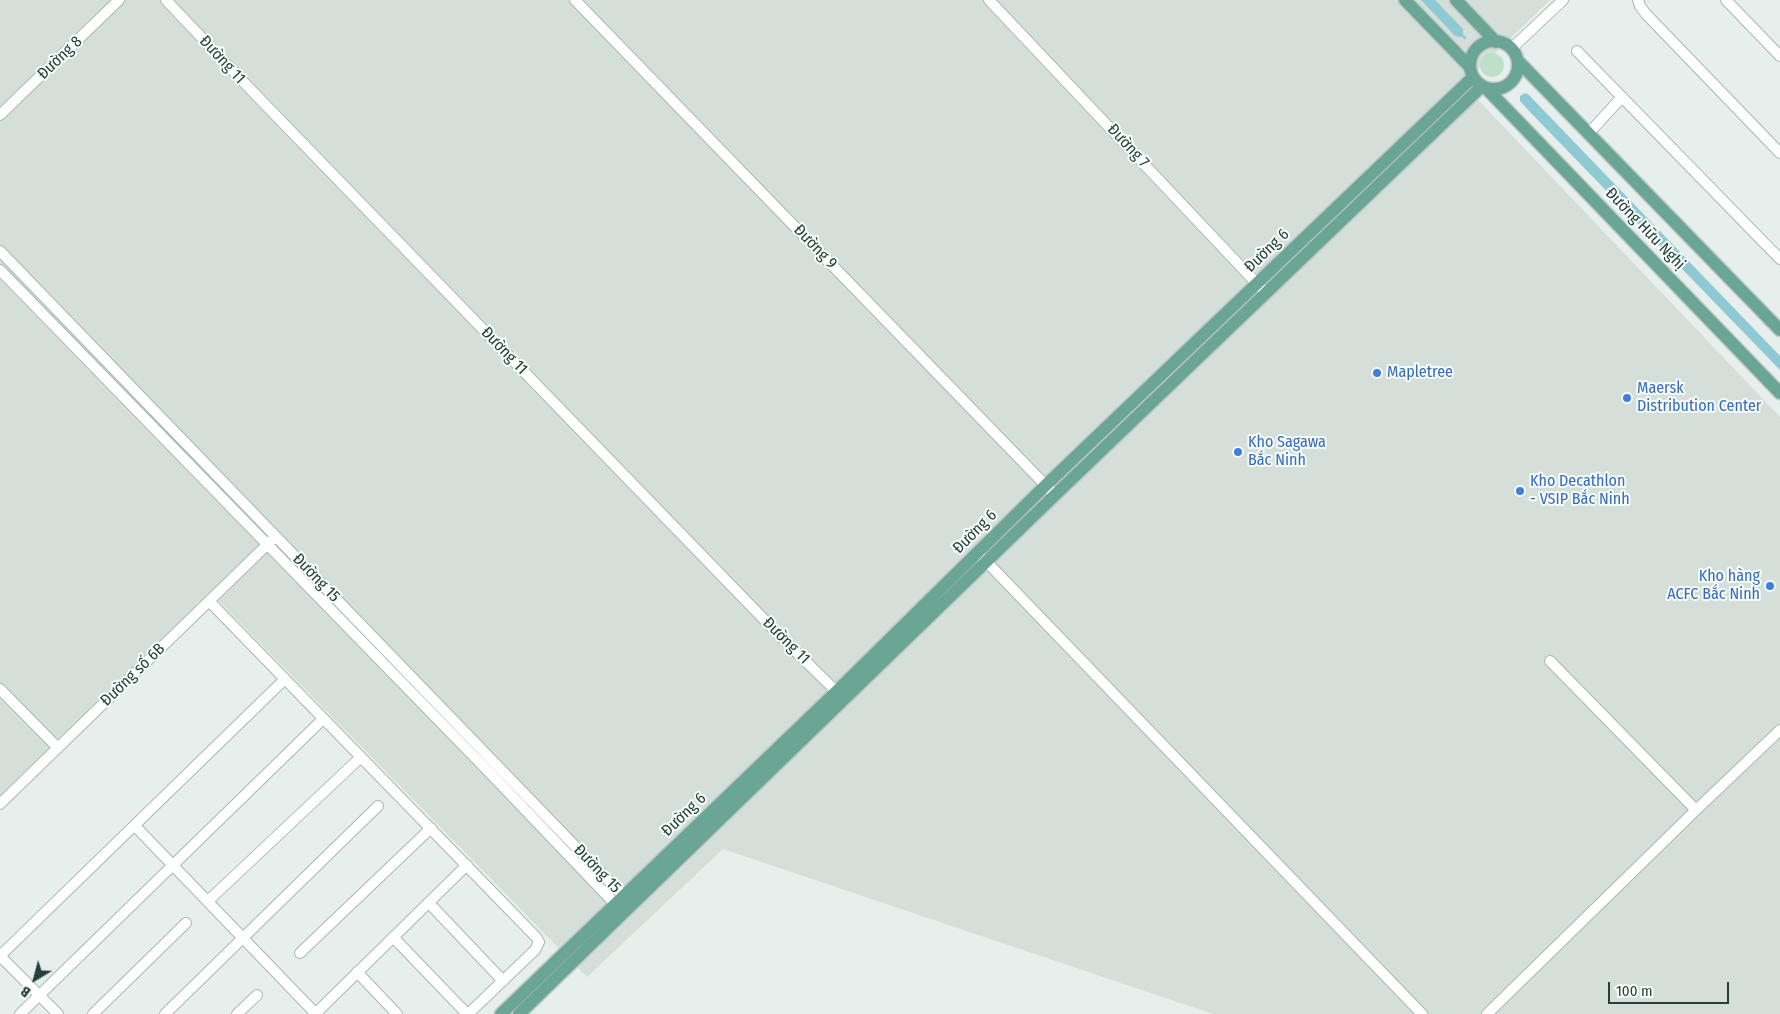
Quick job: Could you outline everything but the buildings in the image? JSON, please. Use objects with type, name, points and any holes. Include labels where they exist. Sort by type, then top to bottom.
[{"type":"main road","name":"Đường Hữu Nghị","points":[[1405,0],[1478,79],[1780,393]]},
{"type":"main road","points":[[1456,0],[1496,42]]},
{"type":"main road","points":[[1496,42],[1507,45],[1518,61],[1517,73],[1510,84],[1498,89],[1478,79],[1471,61],[1475,50],[1484,44],[1496,42]]},
{"type":"main road","name":"Đường Hữu Nghị","points":[[1518,61],[1780,330]]},
{"type":"main road","name":"Đường 6","points":[[502,1014],[623,904],[841,695],[987,561],[1261,288],[1478,79]]},
{"type":"main road","name":"Đường 6","points":[[841,695],[978,552],[1045,486],[1261,288]]},
{"type":"main road","name":"Đường 6","points":[[519,1014],[623,904]]},
{"type":"street","name":"Đường 8","points":[[0,115],[119,0]]},
{"type":"street","name":"Đường 11","points":[[166,0],[508,356],[788,644],[841,695]]},
{"type":"street","name":"Đường 9","points":[[575,0],[1055,495]]},
{"type":"street","name":"Đường 7","points":[[989,0],[1261,288]]},
{"type":"street","points":[[1511,49],[1562,0]]},
{"type":"street","points":[[1638,0],[1646,14],[1780,153]]},
{"type":"street","points":[[1726,0],[1780,56]]},
{"type":"street","points":[[1577,51],[1780,259]]},
{"type":"street","points":[[1589,133],[1622,97]]},
{"type":"street","name":"Đường 15","points":[[0,251],[276,536],[502,778],[623,904]]},
{"type":"street","name":"Đường 15","points":[[0,270],[267,546],[502,778]]},
{"type":"street","name":"Đường số 6B","points":[[0,804],[276,536]]},
{"type":"street","points":[[978,552],[1422,1014]]},
{"type":"street","points":[[209,601],[467,865],[539,942],[535,950],[468,1014],[393,937]]},
{"type":"street","points":[[1550,661],[1696,810]]},
{"type":"street","points":[[58,1014],[0,956],[285,679]]},
{"type":"street","points":[[0,689],[58,748]]},
{"type":"street","points":[[20,1014],[323,719]]},
{"type":"street","points":[[1487,1014],[1780,730]]},
{"type":"street","points":[[208,901],[361,757]]},
{"type":"street","points":[[165,1014],[378,806]]},
{"type":"street","points":[[134,826],[316,1014],[467,865]]},
{"type":"street","points":[[300,953],[431,828]]},
{"type":"street","points":[[429,903],[503,981]]},
{"type":"street","points":[[93,1014],[186,923]]},
{"type":"street","points":[[357,972],[397,1014]]},
{"type":"street","points":[[238,1014],[257,995]]},
{"type":"shaded area","points":[[0,0],[1550,0],[1463,84],[1780,417],[1780,1014],[1213,1014],[723,849],[587,977],[213,595],[0,801]]},
{"type":"green space","points":[[1492,53],[1500,57],[1504,65],[1500,73],[1492,77],[1484,73],[1480,65],[1484,57]]},
{"type":"water","points":[[1421,0],[1435,0],[1463,29],[1463,35],[1460,37],[1455,36]]},
{"type":"water","points":[[1525,93],[1780,356],[1780,370],[1530,112],[1520,101],[1520,96]]},
{"type":"waterway","points":[[1460,33],[1465,38]]},
{"type":"place","name":"Mapletree","points":[[1377,373]]},
{"type":"place","name":"Maersk Distribution Center","points":[[1627,398]]},
{"type":"place","name":"Kho Sagawa Bắc Ninh","points":[[1238,452]]},
{"type":"place","name":"Kho Decathlon - VSIP Bắc Ninh","points":[[1520,491]]},
{"type":"place","name":"Kho hàng ACFC Bắc Ninh","points":[[1770,586]]}]
